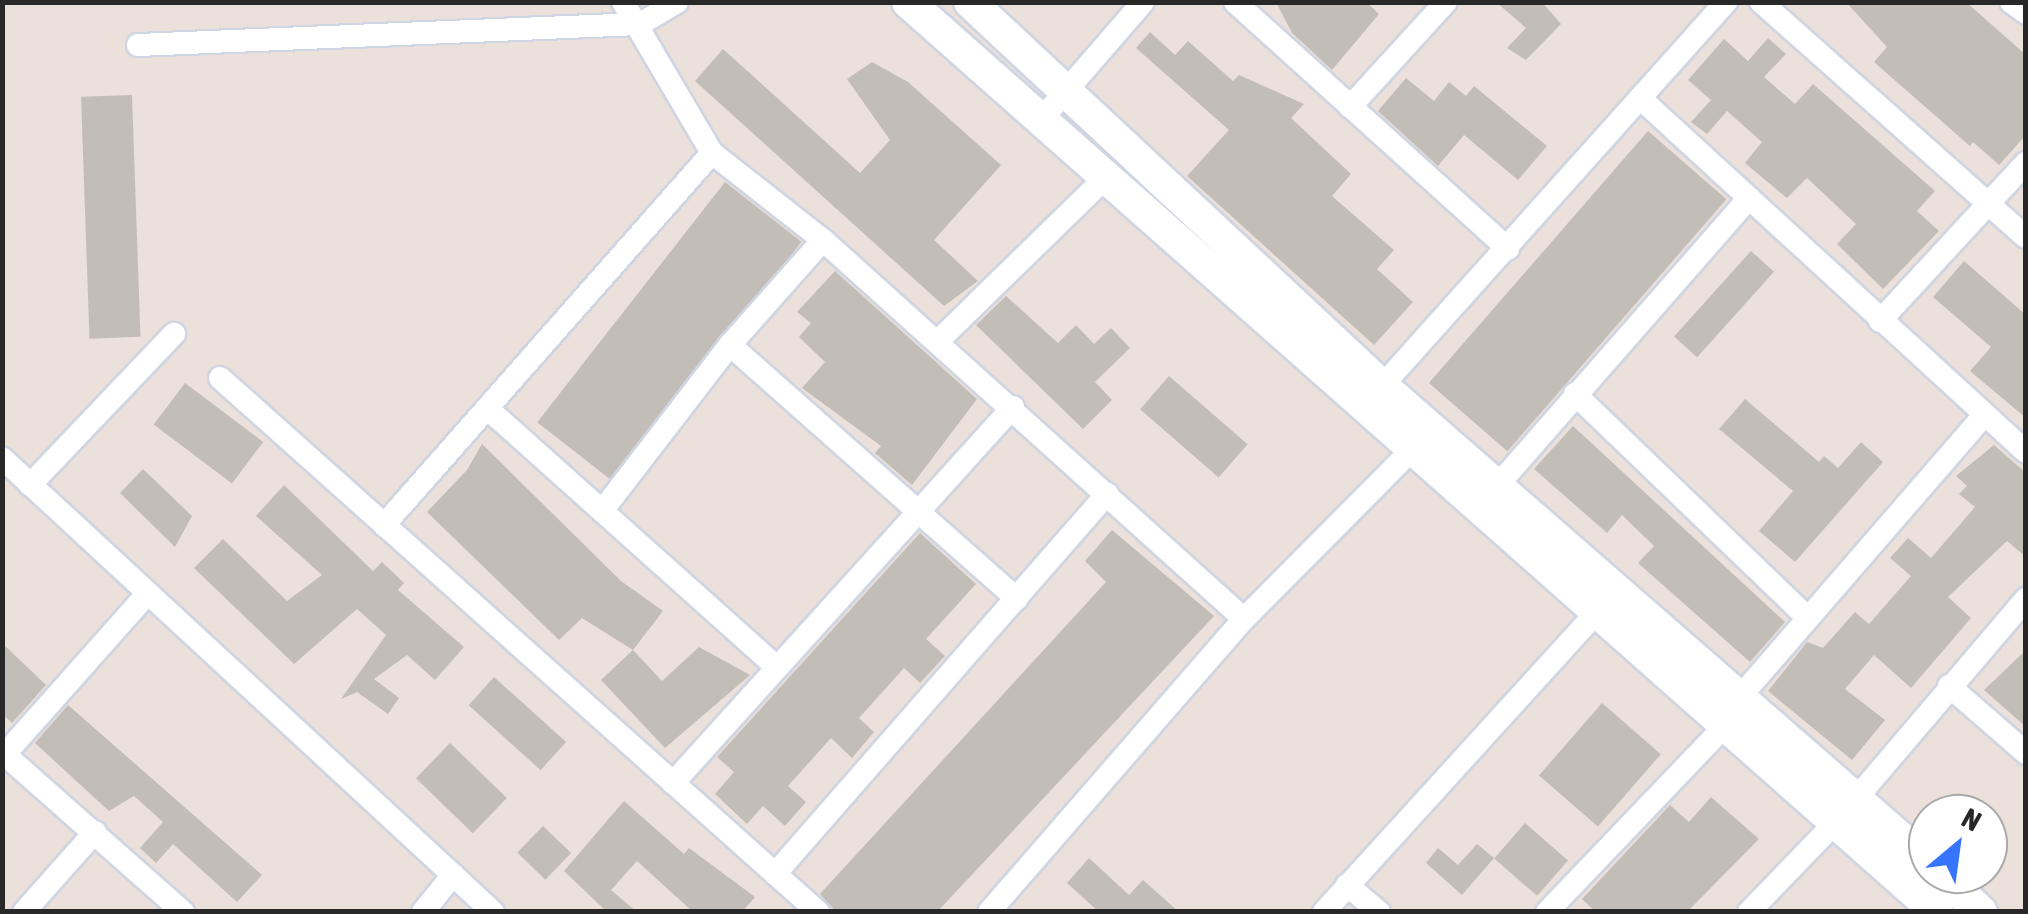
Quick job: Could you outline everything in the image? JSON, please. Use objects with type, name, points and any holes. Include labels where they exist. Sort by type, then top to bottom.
[{"type":"street","points":[[623,2],[640,24],[673,96],[712,152],[823,240],[1013,407],[1244,619]]},
{"type":"street","points":[[138,45],[640,24],[678,2]]},
{"type":"street","points":[[908,2],[1596,612],[1733,711]]},
{"type":"street","points":[[970,2],[1382,386],[1498,486],[1733,711],[1846,807],[1908,849]]},
{"type":"street","points":[[1040,121],[1143,2]]},
{"type":"street","points":[[1350,106],[1446,2]]},
{"type":"street","points":[[1382,386],[1726,2]]},
{"type":"street","points":[[1760,2],[2026,237]]},
{"type":"street","points":[[2010,2],[2026,13]]},
{"type":"street","points":[[1247,7],[1508,249]]},
{"type":"street","points":[[1640,98],[2026,452]]},
{"type":"street","points":[[384,524],[712,152]]},
{"type":"street","points":[[1880,321],[2026,163]]},
{"type":"street","points":[[938,341],[1105,178]]},
{"type":"street","points":[[1498,486],[1574,394],[1749,198]]},
{"type":"street","points":[[602,511],[730,345],[823,240]]},
{"type":"street","points":[[30,485],[174,334]]},
{"type":"street","points":[[730,345],[1017,598]]},
{"type":"street","points":[[220,378],[818,912]]},
{"type":"street","points":[[1574,394],[1805,615]]},
{"type":"street","points":[[673,783],[1013,407]]},
{"type":"street","points":[[488,409],[777,667]]},
{"type":"street","points":[[1547,912],[1733,711],[1805,615],[1983,416]]},
{"type":"street","points":[[989,912],[1244,619],[1412,450]]},
{"type":"street","points":[[2,458],[493,912]]},
{"type":"street","points":[[775,874],[1107,494]]},
{"type":"street","points":[[147,594],[4,753],[183,912]]},
{"type":"street","points":[[1749,912],[1846,807],[2026,599]]},
{"type":"street","points":[[1324,912],[1596,612]]},
{"type":"street","points":[[1948,686],[2026,753]]},
{"type":"street","points":[[1846,807],[1937,912]]},
{"type":"street","points":[[24,912],[95,832]]},
{"type":"street","points":[[423,912],[453,875]]},
{"type":"street","points":[[1347,885],[1379,912]]},
{"type":"street","points":[[1962,894],[1981,912]]},
{"type":"building","points":[[1276,2],[1366,2],[1379,14],[1332,70],[1292,33]]},
{"type":"building","points":[[1496,2],[1542,2],[1561,24],[1526,60],[1507,48],[1526,28]]},
{"type":"building","points":[[1846,2],[1966,2],[2026,55],[2026,135],[1999,165],[1973,142],[1970,146],[1874,62],[1887,47]]},
{"type":"building","points":[[1150,32],[1175,55],[1188,41],[1233,81],[1239,75],[1304,104],[1291,118],[1351,174],[1332,196],[1394,250],[1377,269],[1413,302],[1374,345],[1187,176],[1229,130],[1136,48]]},
{"type":"building","points":[[1768,38],[1786,54],[1764,77],[1795,104],[1813,84],[1935,191],[1917,211],[1939,231],[1883,289],[1837,244],[1856,224],[1807,178],[1787,198],[1745,163],[1762,142],[1727,111],[1707,134],[1691,122],[1711,100],[1688,80],[1724,39],[1748,61]]},
{"type":"building","points":[[723,49],[860,173],[890,140],[847,79],[872,62],[908,82],[1001,165],[934,240],[978,281],[944,306],[695,81]]},
{"type":"building","points":[[1406,78],[1434,101],[1449,82],[1466,96],[1474,86],[1547,146],[1518,180],[1464,135],[1438,166],[1378,111]]},
{"type":"building","points":[[132,95],[140,337],[89,339],[81,97]]},
{"type":"building","points":[[1648,131],[1726,199],[1507,451],[1429,383]]},
{"type":"building","points":[[725,182],[801,242],[614,482],[537,422]]},
{"type":"building","points":[[1751,251],[1774,272],[1697,357],[1674,336]]},
{"type":"building","points":[[1964,261],[2026,315],[2026,418],[1970,371],[1991,347],[1933,297]]},
{"type":"building","points":[[835,271],[977,399],[912,485],[875,453],[881,446],[802,388],[825,362],[799,337],[811,323],[797,312]]},
{"type":"building","points":[[1006,296],[1058,343],[1076,325],[1094,344],[1111,328],[1130,348],[1095,382],[1112,400],[1083,429],[976,325]]},
{"type":"building","points":[[1169,376],[1247,444],[1219,477],[1140,409]]},
{"type":"building","points":[[185,383],[263,442],[232,484],[154,425]]},
{"type":"building","points":[[1745,399],[1819,462],[1824,456],[1838,468],[1861,442],[1883,462],[1795,562],[1759,531],[1793,491],[1719,429]]},
{"type":"building","points":[[1573,426],[1785,622],[1750,662],[1638,563],[1654,546],[1622,515],[1607,533],[1534,469]]},
{"type":"building","points":[[482,444],[621,581],[663,611],[633,650],[582,618],[559,640],[427,512],[467,470]]},
{"type":"building","points":[[1994,445],[2026,473],[2026,557],[2007,541],[1948,597],[1971,618],[1911,688],[1874,655],[1845,689],[1885,720],[1852,760],[1768,691],[1807,642],[1823,648],[1855,612],[1869,624],[1911,576],[1890,558],[1908,538],[1931,558],[1975,507],[1959,494],[1967,486],[1956,476]]},
{"type":"building","points":[[143,469],[192,516],[175,547],[120,493]]},
{"type":"building","points":[[284,485],[373,571],[382,562],[404,583],[398,590],[464,647],[435,680],[407,655],[374,679],[399,698],[388,714],[357,692],[341,699],[386,635],[357,609],[294,664],[194,568],[223,539],[287,601],[322,575],[256,516]]},
{"type":"building","points":[[1112,530],[1214,616],[937,912],[836,912],[820,894],[1106,582],[1085,561]]},
{"type":"building","points":[[920,533],[976,584],[926,639],[945,656],[920,683],[904,668],[859,718],[874,732],[852,758],[831,738],[788,786],[806,802],[785,826],[763,806],[747,824],[715,794],[734,772],[717,757]]},
{"type":"building","points":[[2,643],[46,685],[12,723],[2,714]]},
{"type":"building","points":[[699,647],[750,675],[665,748],[601,680],[633,650],[662,681]]},
{"type":"building","points":[[2026,650],[2026,727],[1984,690]]},
{"type":"building","points":[[494,677],[566,742],[541,770],[469,705]]},
{"type":"building","points":[[1602,703],[1661,754],[1598,827],[1539,775]]},
{"type":"building","points":[[68,705],[262,875],[237,902],[173,844],[156,863],[140,848],[163,822],[134,796],[109,811],[35,743]]},
{"type":"building","points":[[450,743],[507,798],[473,833],[416,778]]},
{"type":"building","points":[[1711,797],[1759,839],[1687,912],[1596,912],[1582,899],[1670,805],[1689,822]]},
{"type":"building","points":[[624,801],[684,854],[689,848],[755,897],[742,912],[693,912],[637,861],[611,890],[637,912],[607,912],[564,871]]},
{"type":"building","points":[[1525,823],[1568,860],[1537,896],[1494,858]]},
{"type":"building","points":[[543,826],[571,853],[545,880],[517,853]]},
{"type":"building","points":[[1477,844],[1494,858],[1462,895],[1426,863],[1438,848],[1458,865]]},
{"type":"building","points":[[1089,858],[1129,895],[1143,880],[1179,912],[1099,912],[1067,883]]}]
